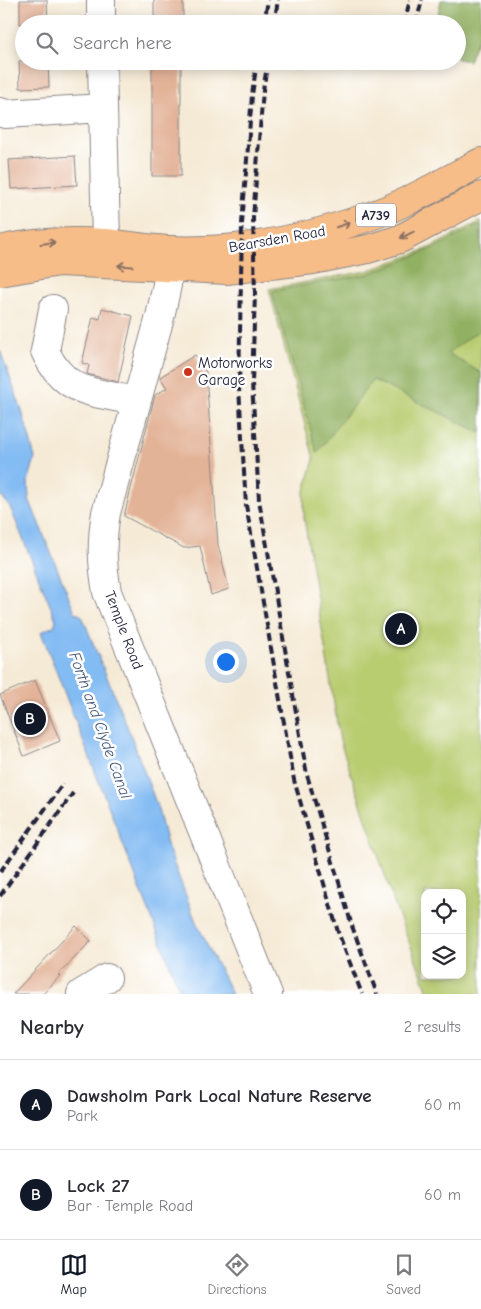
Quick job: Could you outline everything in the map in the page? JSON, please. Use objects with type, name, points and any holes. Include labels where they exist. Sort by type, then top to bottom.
[{"type":"main road","name":"Bearsden Road","points":[[0,272],[59,262],[168,259],[262,244],[333,229],[378,214],[481,162]]},
{"type":"main road","name":"Bearsden Road","points":[[0,250],[58,242],[106,243],[168,259],[235,269],[313,260],[368,249],[400,239],[481,196]]},
{"type":"street","points":[[101,0],[101,15]]},
{"type":"street","points":[[102,70],[106,243]]},
{"type":"street","points":[[0,112],[5,114],[103,108]]},
{"type":"street","points":[[427,190],[442,218]]},
{"type":"street","name":"Temple Road","points":[[168,259],[160,317],[136,400],[106,514],[101,541],[107,592],[268,994]]},
{"type":"street","points":[[53,309],[45,351],[66,382],[75,388],[136,400]]},
{"type":"street","points":[[81,994],[107,978]]},
{"type":"green space","points":[[441,0],[481,0],[481,31],[469,61],[466,60],[466,15],[438,15]]},
{"type":"green space","points":[[481,221],[481,994],[429,994],[423,979],[466,979],[466,889],[421,889],[421,973],[394,903],[340,741],[304,518],[304,494],[314,459],[269,289],[367,271],[427,249]]},
{"type":"green space","points":[[481,224],[481,329],[448,353],[481,373],[481,433],[373,380],[317,453],[272,291],[368,274],[430,250]]},
{"type":"water","name":"Forth and Clyde Canal","points":[[0,350],[22,411],[35,458],[28,482],[29,499],[75,612],[82,616],[131,736],[157,806],[168,848],[196,922],[232,994],[181,994],[41,632],[54,626],[56,620],[10,507],[0,494]]},
{"type":"building","points":[[20,0],[47,0],[48,15],[20,15]]},
{"type":"building","points":[[154,0],[183,0],[183,15],[154,15]]},
{"type":"building","points":[[19,70],[48,70],[49,87],[20,88]]},
{"type":"building","points":[[152,70],[181,70],[181,176],[152,176]]},
{"type":"building","points":[[75,156],[77,185],[11,189],[9,160]]},
{"type":"building","points":[[102,308],[133,316],[118,382],[87,374],[89,365],[82,363],[93,317],[100,319]]},
{"type":"building","points":[[195,355],[206,372],[218,545],[229,589],[211,595],[200,546],[184,548],[124,516],[155,395],[167,388],[160,377]]},
{"type":"building","points":[[35,680],[60,741],[24,756],[0,695]]},
{"type":"building","points":[[76,926],[91,941],[58,975],[60,976],[43,994],[13,994]]},
{"type":"railway","points":[[266,15],[268,0]]},
{"type":"railway","points":[[276,15],[278,0]]},
{"type":"railway","points":[[406,15],[410,0]]},
{"type":"railway","points":[[418,15],[422,0]]},
{"type":"railway","points":[[256,70],[242,224],[239,388],[246,505],[294,780],[338,932],[362,994]]},
{"type":"railway","points":[[266,70],[263,90],[253,218],[255,293],[252,383],[259,500],[307,775],[352,926],[377,994]]},
{"type":"railway","points":[[0,872],[63,784]]},
{"type":"railway","points":[[0,896],[73,793]]},
{"type":"place","name":"Motorworks Garage","points":[[188,372]]},
{"type":"place","name":"Dawsholm Park Local Nature Reserve","points":[[401,629]]},
{"type":"place","name":"Lock 27","points":[[30,719]]}]
